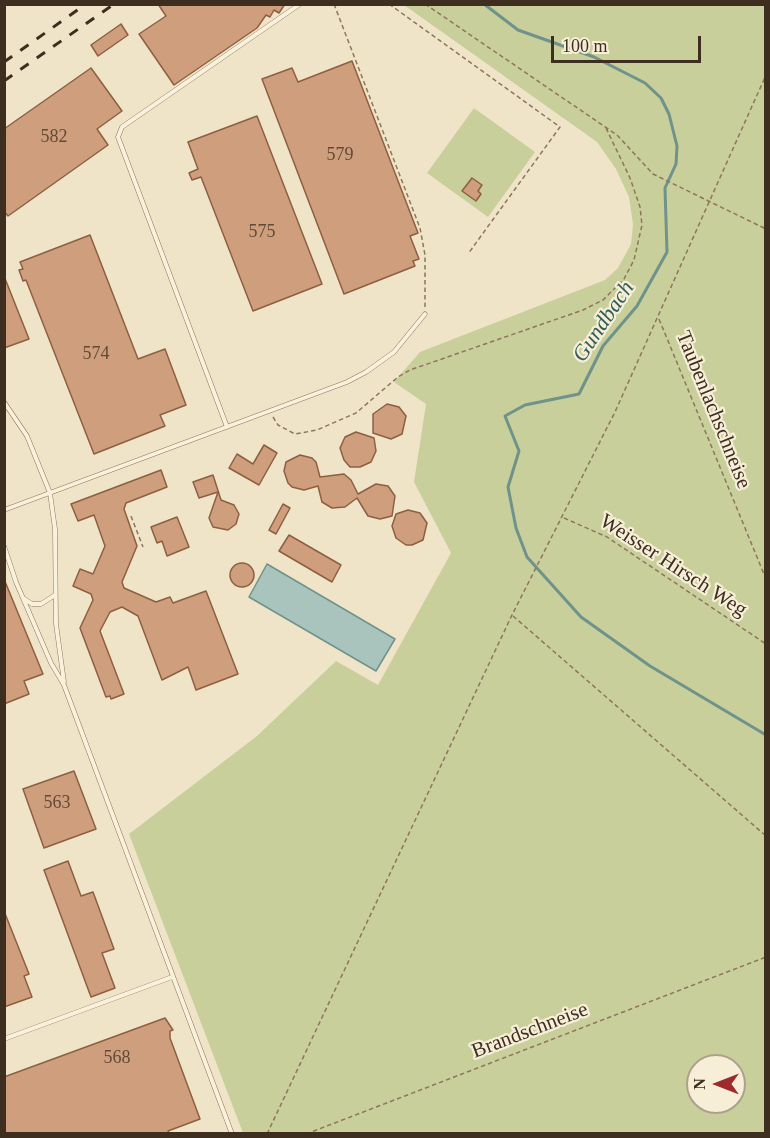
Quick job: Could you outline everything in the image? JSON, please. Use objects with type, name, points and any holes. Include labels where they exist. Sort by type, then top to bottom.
[{"type":"lane","points":[[227,427],[118,137],[122,127],[300,4]]},
{"type":"lane","points":[[4,510],[270,411],[366,372],[394,352],[425,314]]},
{"type":"lane","points":[[4,402],[27,436],[51,493],[55,529],[58,641],[64,685]]},
{"type":"lane","points":[[4,546],[22,597],[51,663],[64,685],[232,1134]]},
{"type":"lane","points":[[22,597],[33,604],[41,604],[56,594]]},
{"type":"lane","points":[[4,1040],[172,977]]},
{"type":"path","points":[[334,4],[424,241],[425,314]]},
{"type":"path","points":[[389,4],[560,127],[468,254]]},
{"type":"path","points":[[425,4],[626,142],[653,174],[765,229]]},
{"type":"path","points":[[267,1134],[512,615],[563,517],[659,318],[765,75]]},
{"type":"path","points":[[270,411],[278,425],[284,430],[304,434],[316,430],[356,413],[398,377],[410,370],[583,310],[603,300],[624,279],[634,260],[642,225],[640,207],[630,178],[606,128]]},
{"type":"path","name":"Taubenlachschneise","points":[[659,318],[765,579]]},
{"type":"path","points":[[131,516],[143,547]]},
{"type":"path","name":"Weisser Hirsch Weg","points":[[563,517],[607,537],[765,644]]},
{"type":"path","points":[[512,615],[765,836]]},
{"type":"path","name":"Brandschneise","points":[[306,1134],[765,957]]},
{"type":"green space","points":[[404,5],[765,5],[765,1133],[243,1133],[129,834],[257,736],[336,661],[378,685],[451,553],[414,482],[426,404],[394,382],[420,352],[605,280],[618,268],[631,244],[633,224],[629,197],[616,169],[597,142]]},
{"type":"green space","points":[[474,108],[535,152],[488,217],[427,173]]},
{"type":"water","points":[[267,564],[395,639],[376,671],[249,597]]},
{"type":"building","points":[[158,4],[285,4],[279,13],[274,10],[270,17],[266,15],[257,28],[174,85],[139,34],[166,16]]},
{"type":"building","points":[[121,24],[128,35],[98,56],[91,45]]},
{"type":"building","points":[[352,61],[418,233],[410,236],[419,259],[413,261],[415,266],[344,294],[262,79],[292,68],[298,82]]},
{"type":"building","points":[[91,68],[122,111],[97,129],[108,145],[8,216],[4,211],[4,129]]},
{"type":"building","points":[[257,116],[322,284],[253,311],[201,177],[192,180],[189,173],[198,169],[188,142]]},
{"type":"building","points":[[472,178],[482,185],[478,191],[481,194],[476,201],[462,191]]},
{"type":"building","points":[[90,235],[138,359],[165,349],[186,405],[160,415],[165,426],[94,454],[26,280],[23,281],[19,270],[23,269],[20,262]]},
{"type":"building","points":[[4,276],[29,339],[4,348]]},
{"type":"building","points":[[387,404],[399,407],[406,416],[402,434],[391,439],[373,433],[373,414]]},
{"type":"building","points":[[356,432],[374,438],[376,451],[371,462],[360,467],[350,467],[344,460],[340,448],[345,437]]},
{"type":"building","points":[[264,445],[277,453],[259,485],[229,468],[237,454],[253,464]]},
{"type":"building","points":[[300,455],[312,458],[316,462],[320,477],[344,474],[351,480],[358,494],[376,484],[388,486],[395,496],[392,516],[380,519],[368,516],[357,498],[345,507],[332,508],[322,502],[318,486],[304,490],[292,487],[284,471],[286,462]]},
{"type":"building","points":[[161,470],[167,487],[126,503],[124,509],[137,546],[122,582],[124,588],[156,602],[170,597],[173,603],[206,591],[238,674],[196,690],[188,667],[162,680],[138,616],[122,607],[110,612],[100,631],[124,694],[111,699],[110,696],[106,697],[80,628],[93,600],[91,594],[73,586],[80,569],[93,574],[105,546],[94,515],[78,521],[71,504]]},
{"type":"building","points":[[213,475],[221,500],[234,505],[239,514],[236,524],[228,530],[213,527],[209,518],[218,492],[199,498],[193,482]]},
{"type":"building","points":[[283,504],[290,508],[276,534],[269,530]]},
{"type":"building","points":[[408,510],[420,513],[427,523],[423,540],[412,545],[406,545],[396,538],[392,526],[396,514]]},
{"type":"building","points":[[177,517],[189,547],[167,556],[162,541],[157,543],[151,527]]},
{"type":"building","points":[[289,535],[341,565],[332,582],[279,551]]},
{"type":"building","points":[[242,563],[250,567],[254,575],[250,583],[242,587],[234,583],[230,575],[234,567]]},
{"type":"building","points":[[4,579],[43,674],[24,681],[29,694],[4,704]]},
{"type":"building","points":[[74,771],[96,829],[44,848],[23,789]]},
{"type":"building","points":[[68,861],[81,896],[93,892],[114,949],[102,953],[115,988],[91,997],[44,870]]},
{"type":"building","points":[[4,911],[29,974],[24,976],[32,997],[4,1007]]},
{"type":"building","points":[[165,1018],[173,1030],[170,1031],[170,1038],[200,1119],[168,1131],[169,1134],[4,1134],[4,1077]]},
{"type":"waterway","name":"Gundbach","points":[[484,4],[518,30],[594,57],[645,83],[661,98],[669,114],[677,146],[676,164],[665,188],[667,252],[637,306],[603,346],[579,394],[525,405],[505,416],[519,451],[508,487],[516,528],[527,557],[581,617],[650,666],[766,735]]},
{"type":"railway","points":[[4,62],[86,4]]},
{"type":"railway","points":[[4,81],[114,4]]}]
